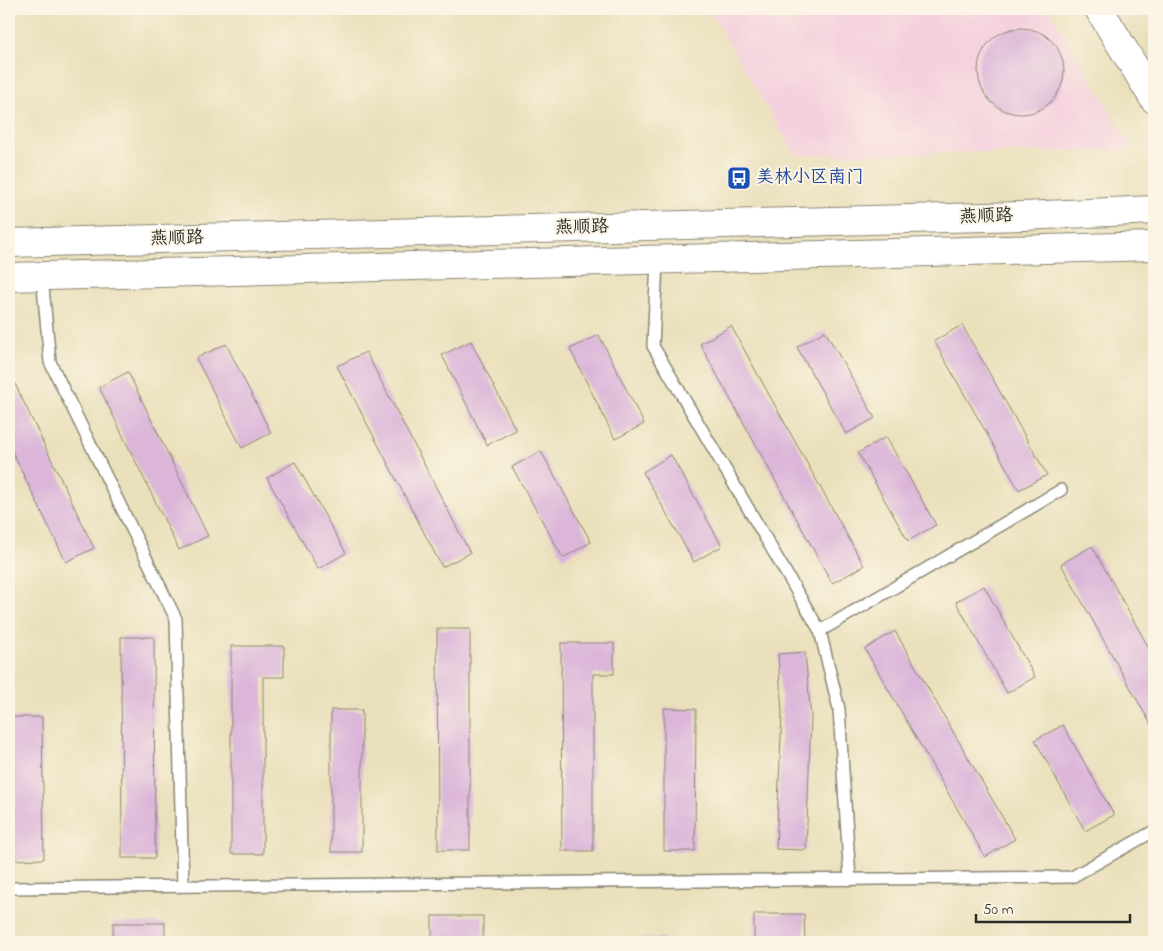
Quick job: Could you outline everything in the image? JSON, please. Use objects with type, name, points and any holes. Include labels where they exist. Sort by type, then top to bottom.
[{"type":"main road","points":[[1100,9],[1154,100]]},
{"type":"main road","name":"燕顺路","points":[[9,243],[1023,216],[1154,210]]},
{"type":"main road","name":"燕顺路","points":[[9,277],[657,261],[1154,246]]},
{"type":"lane","points":[[657,261],[653,346],[820,631],[839,709],[850,880]]},
{"type":"lane","points":[[42,276],[50,362],[176,620],[183,886]]},
{"type":"lane","points":[[820,631],[1062,490]]},
{"type":"lane","points":[[9,888],[1072,877],[1154,832]]},
{"type":"shaded area","points":[[709,9],[1049,9],[1133,150],[795,155]]},
{"type":"building","points":[[1013,28],[1029,28],[1038,31],[1052,40],[1061,54],[1064,71],[1061,88],[1052,102],[1038,111],[1029,114],[1013,114],[997,107],[985,95],[978,79],[978,63],[985,47],[997,35]]},
{"type":"building","points":[[962,325],[1047,475],[1019,490],[934,341]]},
{"type":"building","points":[[731,326],[864,566],[832,583],[700,344]]},
{"type":"building","points":[[825,331],[875,418],[846,434],[797,347]]},
{"type":"building","points":[[599,335],[644,424],[615,439],[570,349]]},
{"type":"building","points":[[471,341],[516,430],[487,445],[442,355]]},
{"type":"building","points":[[226,344],[271,433],[242,448],[196,358]]},
{"type":"building","points":[[366,352],[470,553],[442,567],[337,366]]},
{"type":"building","points":[[128,372],[208,536],[179,550],[99,387]]},
{"type":"building","points":[[15,384],[94,548],[66,562],[9,445],[9,387]]},
{"type":"building","points":[[886,437],[936,525],[908,541],[858,453]]},
{"type":"building","points":[[541,451],[591,542],[563,558],[512,467]]},
{"type":"building","points":[[671,455],[722,546],[694,562],[643,472]]},
{"type":"building","points":[[295,462],[346,553],[318,569],[267,478]]},
{"type":"building","points":[[1092,546],[1154,657],[1154,730],[1061,564]]},
{"type":"building","points":[[984,586],[1035,677],[1007,693],[956,602]]},
{"type":"building","points":[[437,629],[470,629],[470,850],[438,850]]},
{"type":"building","points":[[895,631],[1015,839],[985,857],[865,649]]},
{"type":"building","points":[[121,637],[154,637],[155,858],[122,858]]},
{"type":"building","points":[[561,643],[614,643],[614,674],[593,674],[593,851],[562,851]]},
{"type":"building","points":[[231,646],[284,646],[284,677],[263,677],[263,854],[231,854]]},
{"type":"building","points":[[805,652],[811,717],[806,850],[776,849],[782,713],[778,654]]},
{"type":"building","points":[[664,708],[696,709],[695,851],[664,851]]},
{"type":"building","points":[[331,710],[362,710],[362,852],[331,852]]},
{"type":"building","points":[[11,717],[42,717],[44,859],[13,860]]},
{"type":"building","points":[[1063,725],[1114,815],[1085,831],[1035,740]]},
{"type":"building","points":[[754,914],[804,914],[805,942],[754,942]]},
{"type":"building","points":[[432,916],[483,916],[483,942],[432,942]]},
{"type":"building","points":[[113,923],[165,923],[165,942],[113,942]]},
{"type":"building","points":[[664,938],[664,942],[630,942],[630,939]]},
{"type":"place","name":"美林小区南门","points":[[739,178]]}]
